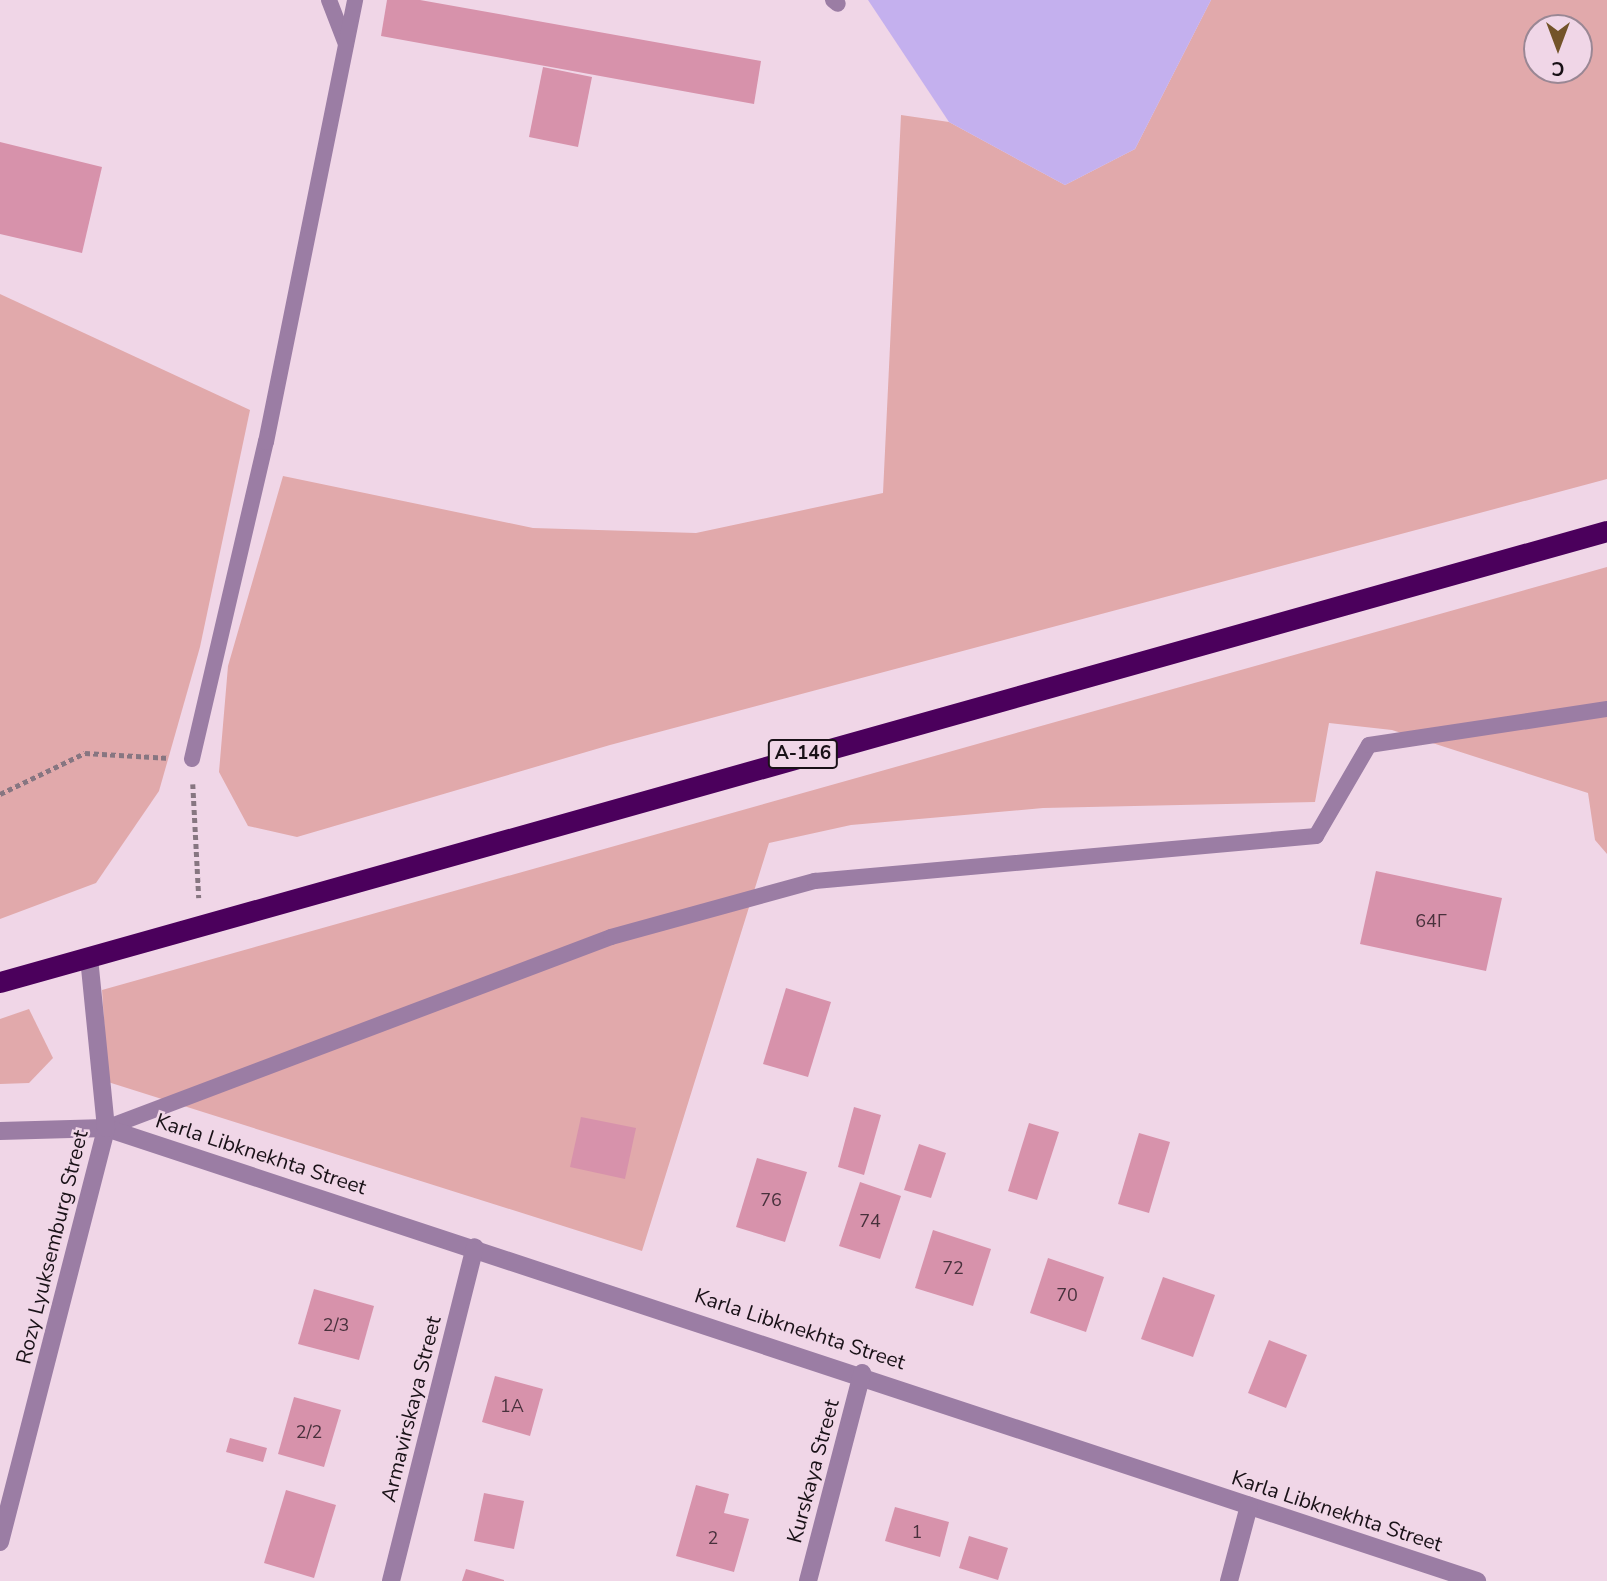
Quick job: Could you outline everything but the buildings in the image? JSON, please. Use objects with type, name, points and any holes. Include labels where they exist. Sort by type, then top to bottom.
[{"type":"highway","name":"А-146","points":[[0,982],[1607,531]]},
{"type":"street","name":"Rozy Lyuksemburg Street","points":[[0,1542],[106,1128],[89,958]]},
{"type":"street","name":"Karla Libknekhta Street","points":[[0,1131],[106,1128],[862,1373],[1477,1581]]},
{"type":"street","name":"Armavirskaya Street","points":[[391,1581],[475,1247]]},
{"type":"street","name":"Kurskaya Street","points":[[808,1581],[862,1373]]},
{"type":"street","points":[[1229,1581],[1249,1506]]},
{"type":"lane","points":[[329,0],[346,44]]},
{"type":"lane","points":[[192,759],[266,442],[355,0]]},
{"type":"lane","points":[[106,1128],[611,937],[815,881],[1316,836],[1369,745],[1607,709]]},
{"type":"path","points":[[0,794],[85,752],[192,759],[201,927]]},
{"type":"shaded area","points":[[868,0],[1211,0],[1135,149],[1065,185],[949,122]]},
{"type":"shaded area","points":[[1211,0],[1607,0],[1607,479],[610,745],[297,837],[248,826],[219,772],[228,666],[283,476],[533,528],[696,533],[883,493],[901,115],[949,122],[1065,185],[1135,149]]},
{"type":"shaded area","points":[[0,294],[250,410],[200,647],[159,791],[96,883],[0,919]]},
{"type":"shaded area","points":[[1607,567],[1607,854],[1595,840],[1588,793],[1392,730],[1329,723],[1315,802],[1043,808],[851,825],[769,843],[642,1251],[108,1082],[102,990]]},
{"type":"shaded area","points":[[29,1009],[53,1058],[29,1083],[0,1084],[0,1019]]}]
